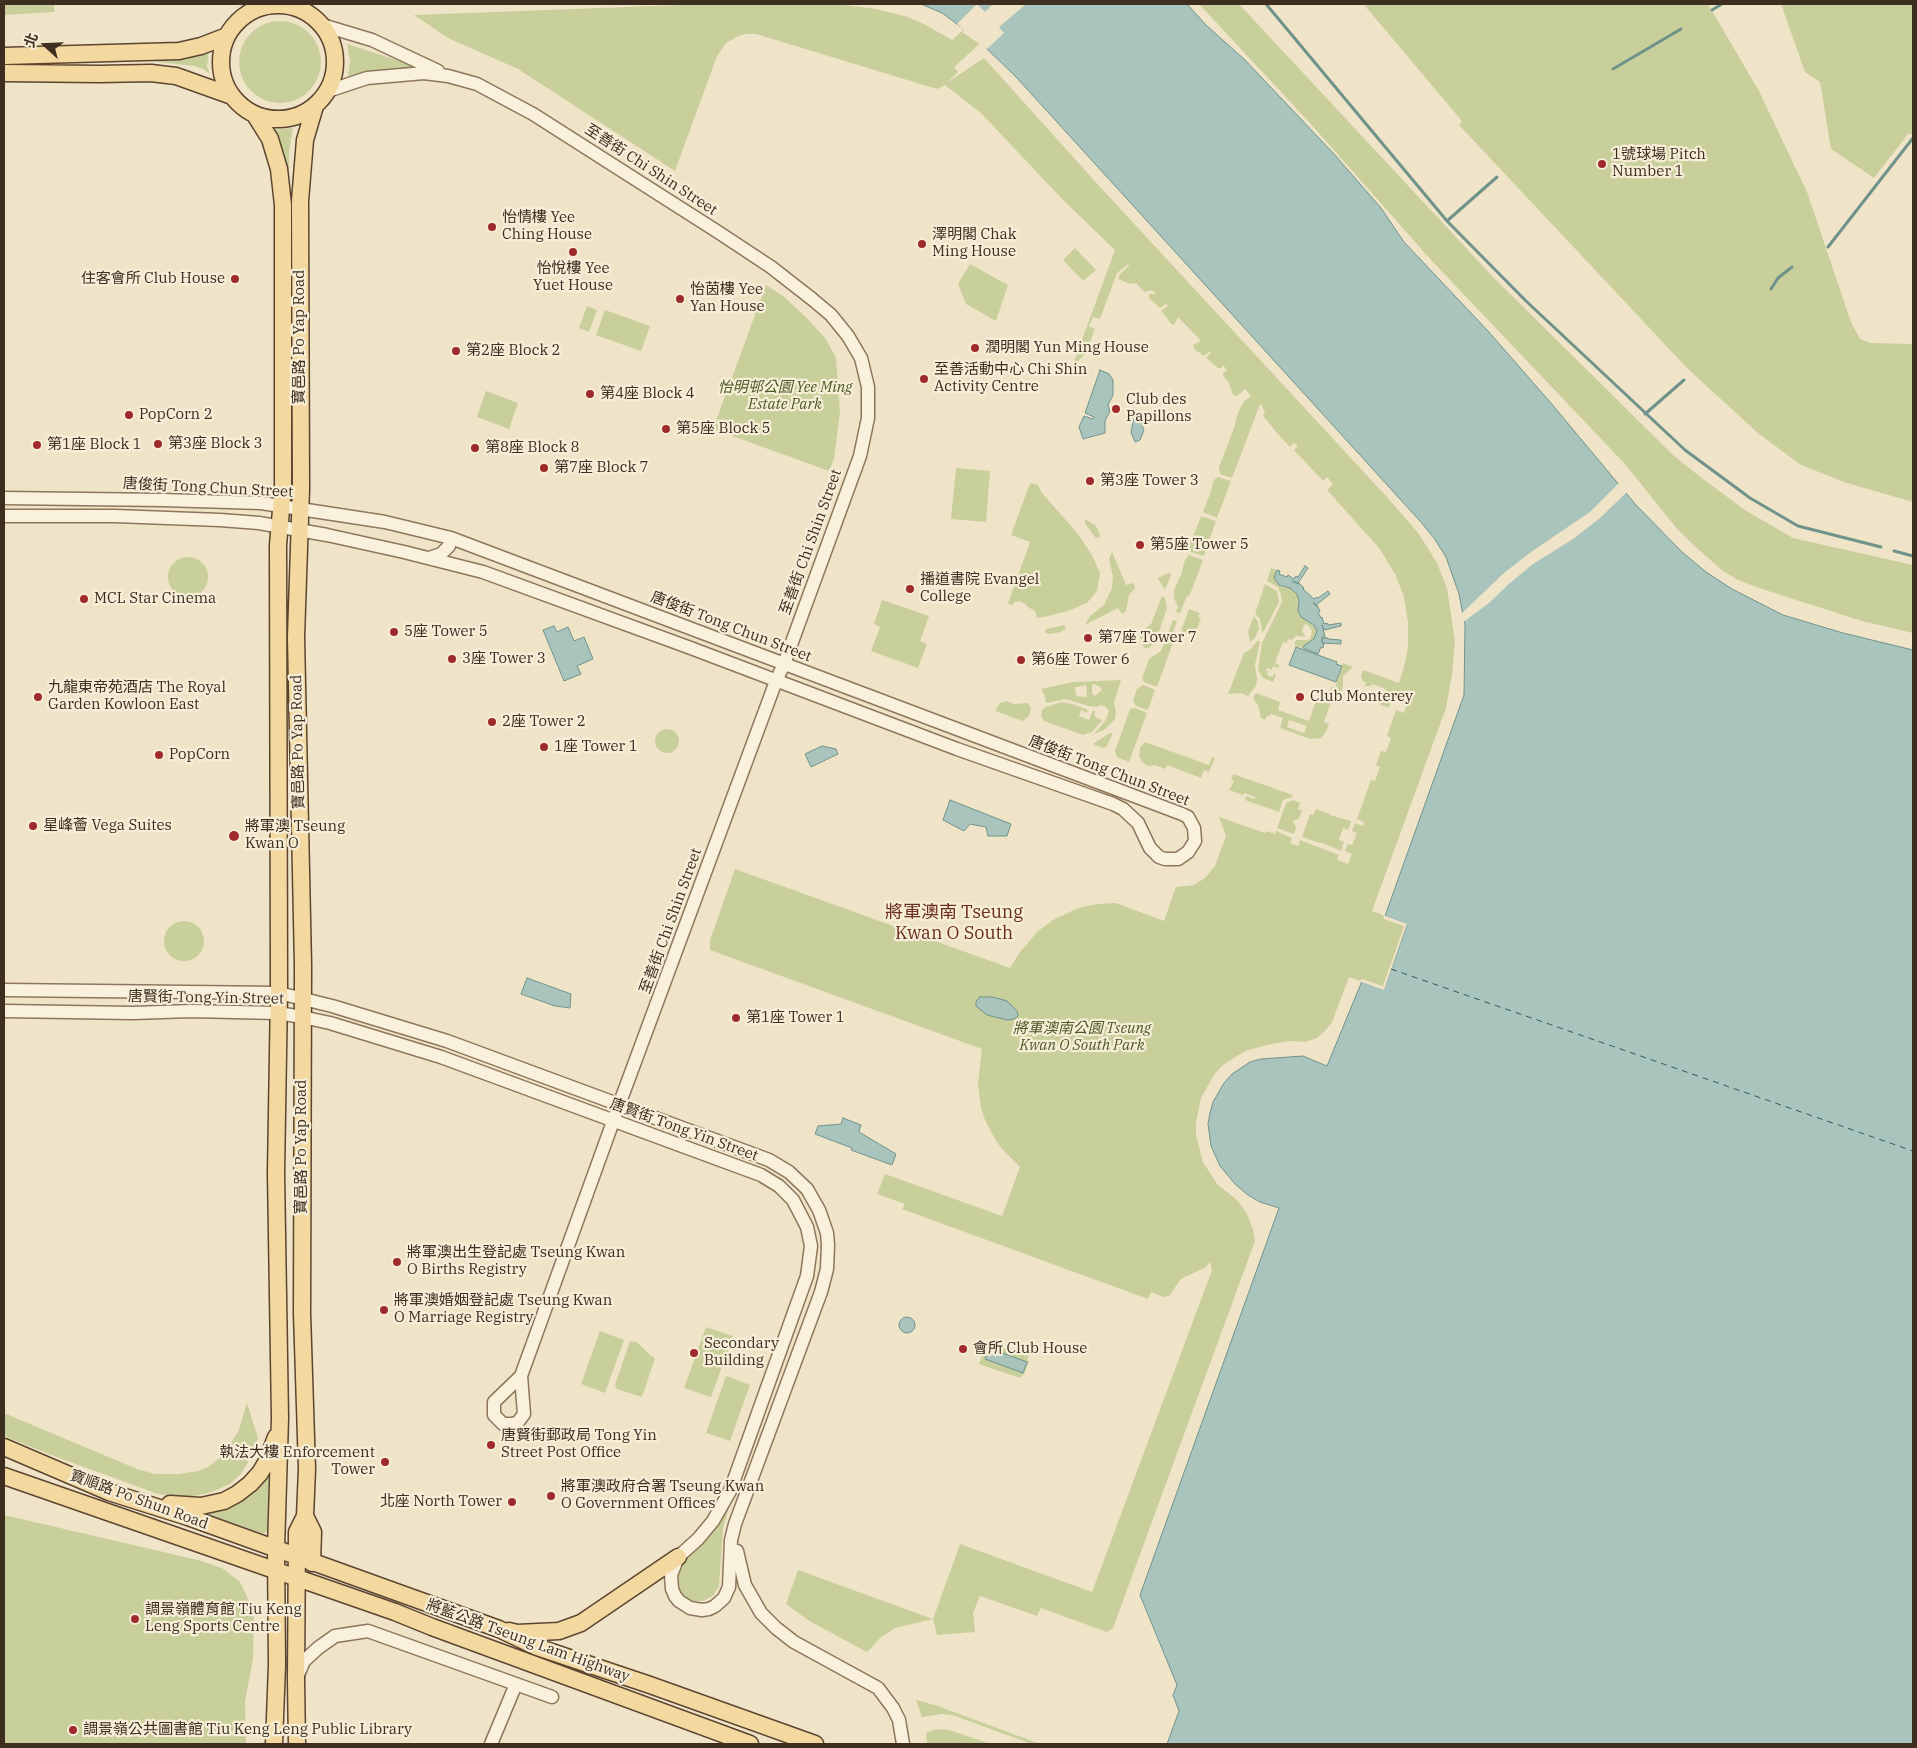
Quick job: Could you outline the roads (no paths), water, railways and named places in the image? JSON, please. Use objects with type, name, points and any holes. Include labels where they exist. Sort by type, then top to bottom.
[{"type":"main road","name":"寶邑路 Po Yap Road","points":[[240,20],[243,4]]},
{"type":"main road","name":"寶邑路 Po Yap Road","points":[[292,5],[309,14],[322,25],[331,40],[335,56],[334,74],[328,91],[315,106],[298,116],[287,119],[265,118],[255,115],[238,103],[225,82],[221,67],[222,51],[227,36],[240,20],[264,6],[292,5]]},
{"type":"main road","points":[[4,56],[180,51],[201,46],[227,36]]},
{"type":"main road","points":[[4,73],[151,73],[176,76],[232,96]]},
{"type":"main road","name":"寶邑路 Po Yap Road","points":[[298,1744],[296,1680],[297,1577],[304,1560],[297,1532],[306,1516],[307,1469],[302,1313],[303,998],[296,637],[297,557],[300,531],[300,201],[305,140],[315,106]]},
{"type":"main road","name":"寶邑路 Po Yap Road","points":[[255,115],[270,139],[279,169],[283,205],[282,506],[278,545],[279,992],[276,1173],[280,1418],[276,1549],[277,1665],[274,1744]]},
{"type":"main road","points":[[109,1492],[162,1503],[189,1506],[201,1506],[224,1501],[250,1484],[260,1473],[273,1446],[280,1418]]},
{"type":"main road","name":"寶順路 Po Shun Road","points":[[4,1447],[109,1492],[304,1560]]},
{"type":"main road","name":"寶順路 Po Shun Road","points":[[4,1476],[297,1577]]},
{"type":"main road","points":[[499,1629],[516,1633],[559,1630],[570,1627],[594,1616],[678,1557]]},
{"type":"main road","name":"將藍公路 Tseung Lam Highway","points":[[304,1560],[499,1629],[536,1648],[650,1685],[815,1744]]},
{"type":"main road","name":"將藍公路 Tseung Lam Highway","points":[[297,1577],[750,1744]]},
{"type":"street","name":"至善街 Chi Shin Street","points":[[322,25],[372,40],[448,76]]},
{"type":"street","name":"至善街 Chi Shin Street","points":[[328,91],[367,78],[424,73],[448,76],[477,84],[533,114],[771,267],[832,315],[848,336],[861,358],[868,387],[868,418],[860,456],[613,1121],[521,1376]]},
{"type":"street","name":"唐俊街 Tong Chun Street","points":[[4,498],[261,503],[385,522],[451,538],[1182,814],[1188,817],[1194,828],[1194,841],[1188,852],[1178,859],[1159,857],[1150,848],[1138,823],[1123,809],[1114,804],[962,750],[483,572],[327,535],[220,520],[153,517],[4,516]]},
{"type":"street","points":[[430,558],[441,554],[449,546],[451,538]]},
{"type":"street","name":"唐賢街 Tong Yin Street","points":[[4,990],[279,992],[447,1041],[780,1166],[790,1172],[814,1199],[823,1221],[828,1245],[827,1269],[735,1524],[731,1540],[729,1587],[724,1598],[709,1609],[697,1610],[684,1606],[679,1602],[670,1582],[672,1568],[678,1557],[698,1539],[713,1521],[725,1502],[735,1480],[808,1276],[811,1256],[809,1236],[803,1218],[793,1200],[770,1181],[761,1175],[441,1057],[302,1017],[278,1013],[4,1011]]},
{"type":"street","name":"唐賢街 Tong Yin Street","points":[[735,1524],[741,1574],[750,1595],[761,1613],[794,1642],[878,1688],[893,1708],[899,1720],[903,1744]]},
{"type":"street","points":[[296,1680],[304,1661],[326,1641],[335,1636],[368,1631],[552,1697]]},
{"type":"street","points":[[491,1744],[516,1684]]},
{"type":"water","points":[[921,4],[1187,4],[1206,25],[1245,60],[1334,154],[1381,208],[1404,242],[1488,331],[1636,505],[1682,552],[1706,572],[1732,589],[1783,615],[1843,633],[1913,650],[1913,1744],[1167,1744],[1179,1711],[1173,1695],[1177,1685],[1140,1595],[1279,1208],[1260,1202],[1248,1195],[1235,1184],[1220,1166],[1211,1146],[1208,1124],[1210,1113],[1213,1102],[1224,1083],[1232,1074],[1250,1062],[1261,1059],[1303,1056],[1327,1066],[1362,981],[1384,989],[1407,925],[1385,916],[1464,695],[1465,625],[1459,594],[1446,557],[1420,521],[1016,77],[981,43],[957,24],[942,13]]},
{"type":"water","points":[[1100,370],[1109,374],[1113,380],[1113,395],[1108,405],[1110,411],[1105,421],[1105,433],[1083,439],[1079,427],[1084,416],[1093,419],[1094,417],[1085,413]]},
{"type":"water","points":[[1134,418],[1141,422],[1144,430],[1140,440],[1135,442],[1131,432]]},
{"type":"water","points":[[1305,566],[1308,568],[1298,583],[1292,581],[1298,584],[1299,583],[1314,599],[1328,591],[1330,594],[1316,605],[1313,602],[1320,611],[1318,612],[1324,624],[1341,623],[1341,626],[1324,630],[1322,625],[1325,637],[1322,637],[1322,642],[1323,638],[1328,638],[1341,640],[1341,644],[1322,643],[1324,644],[1323,648],[1321,647],[1318,654],[1303,648],[1314,639],[1317,631],[1314,625],[1301,617],[1298,611],[1299,601],[1297,594],[1290,588],[1279,585],[1274,578],[1277,570],[1280,571],[1279,574],[1287,577],[1288,575],[1294,579],[1296,576],[1298,577]]},
{"type":"water","points":[[554,626],[557,632],[568,627],[574,641],[584,637],[593,659],[577,666],[581,674],[564,681],[543,630]]},
{"type":"water","points":[[1296,647],[1337,662],[1336,664],[1342,666],[1336,682],[1289,665]]},
{"type":"water","points":[[822,746],[836,749],[838,754],[811,767],[805,754]]},
{"type":"water","points":[[950,800],[1011,824],[1007,836],[988,836],[986,827],[970,824],[964,831],[943,820]]},
{"type":"water","points":[[527,978],[571,994],[570,1008],[555,1006],[521,994]]},
{"type":"water","points":[[980,997],[993,997],[1007,1001],[1017,1011],[1018,1016],[1007,1020],[987,1015],[976,1006],[976,1001]]},
{"type":"water","points":[[843,1118],[861,1125],[859,1132],[896,1154],[892,1165],[815,1134],[818,1126],[841,1124]]},
{"type":"water","points":[[907,1317],[913,1319],[915,1325],[913,1331],[907,1333],[901,1331],[899,1325],[901,1319]]},
{"type":"water","points":[[989,1348],[1027,1362],[1023,1373],[985,1359]]},
{"type":"waterway","points":[[1266,4],[1447,221],[1526,301],[1685,450],[1750,498],[1798,526],[1881,547]]},
{"type":"waterway","points":[[1712,10],[1722,4]]},
{"type":"waterway","points":[[1613,69],[1681,29]]},
{"type":"waterway","points":[[1828,247],[1913,138]]},
{"type":"waterway","points":[[1447,221],[1497,177]]},
{"type":"waterway","points":[[1771,289],[1778,278],[1792,267]]},
{"type":"waterway","points":[[1645,414],[1684,380]]},
{"type":"waterway","points":[[1894,551],[1913,556]]},
{"type":"place","name":"1號球場 Pitch Number 1","points":[[1602,164]]},
{"type":"place","name":"怡情樓 Yee Ching House","points":[[492,227]]},
{"type":"place","name":"澤明閣 Chak Ming House","points":[[922,244]]},
{"type":"place","name":"怡悅樓 Yee Yuet House","points":[[573,252]]},
{"type":"place","name":"住客會所 Club House","points":[[235,279]]},
{"type":"place","name":"怡茵樓 Yee Yan House","points":[[680,299]]},
{"type":"place","name":"潤明閣 Yun Ming House","points":[[975,348]]},
{"type":"place","name":"第2座 Block 2","points":[[456,351]]},
{"type":"place","name":"至善活動中心 Chi Shin Activity Centre","points":[[924,379]]},
{"type":"place","name":"第4座 Block 4","points":[[590,394]]},
{"type":"place","name":"Club des Papillons","points":[[1116,409]]},
{"type":"place","name":"PopCorn 2","points":[[129,415]]},
{"type":"place","name":"第5座 Block 5","points":[[666,429]]},
{"type":"place","name":"第3座 Block 3","points":[[158,444]]},
{"type":"place","name":"第1座 Block 1","points":[[37,445]]},
{"type":"place","name":"第8座 Block 8","points":[[475,448]]},
{"type":"place","name":"第7座 Block 7","points":[[544,468]]},
{"type":"place","name":"第3座 Tower 3","points":[[1090,481]]},
{"type":"place","name":"第5座 Tower 5","points":[[1140,545]]},
{"type":"place","name":"播道書院 Evangel College","points":[[910,589]]},
{"type":"place","name":"MCL Star Cinema","points":[[84,599]]},
{"type":"place","name":"5座 Tower 5","points":[[394,632]]},
{"type":"place","name":"第7座 Tower 7","points":[[1088,638]]},
{"type":"place","name":"3座 Tower 3","points":[[452,659]]},
{"type":"place","name":"第6座 Tower 6","points":[[1021,660]]},
{"type":"place","name":"九龍東帝苑酒店 The Royal Garden Kowloon East","points":[[38,697]]},
{"type":"place","name":"Club Monterey","points":[[1300,697]]},
{"type":"place","name":"2座 Tower 2","points":[[492,722]]},
{"type":"place","name":"1座 Tower 1","points":[[544,747]]},
{"type":"place","name":"PopCorn","points":[[159,755]]},
{"type":"place","name":"星峰薈 Vega Suites","points":[[33,826]]},
{"type":"place","name":"將軍澳 Tseung Kwan O","points":[[234,836]]},
{"type":"place","name":"第1座 Tower 1","points":[[736,1018]]},
{"type":"place","name":"將軍澳出生登記處 Tseung Kwan O Births Registry","points":[[397,1262]]},
{"type":"place","name":"將軍澳婚姻登記處 Tseung Kwan O Marriage Registry","points":[[384,1310]]},
{"type":"place","name":"會所 Club House","points":[[963,1349]]},
{"type":"place","name":"Secondary Building","points":[[694,1353]]},
{"type":"place","name":"唐賢街郵政局 Tong Yin Street Post Office","points":[[491,1445]]},
{"type":"place","name":"執法大樓 Enforcement Tower","points":[[385,1462]]},
{"type":"place","name":"將軍澳政府合署 Tseung Kwan O Government Offices","points":[[551,1496]]},
{"type":"place","name":"北座 North Tower","points":[[512,1502]]},
{"type":"place","name":"調景嶺體育館 Tiu Keng Leng Sports Centre","points":[[135,1619]]},
{"type":"place","name":"調景嶺公共圖書館 Tiu Keng Leng Public Library","points":[[73,1730]]},
{"type":"district","name":"將軍澳南 Tseung Kwan O South","points":[[954,923]]},
{"type":"park label","name":"怡明邨公園 Yee Ming Estate Park","points":[[785,396]]},
{"type":"park label","name":"將軍澳南公園 Tseung Kwan O South Park","points":[[1082,1038]]}]
